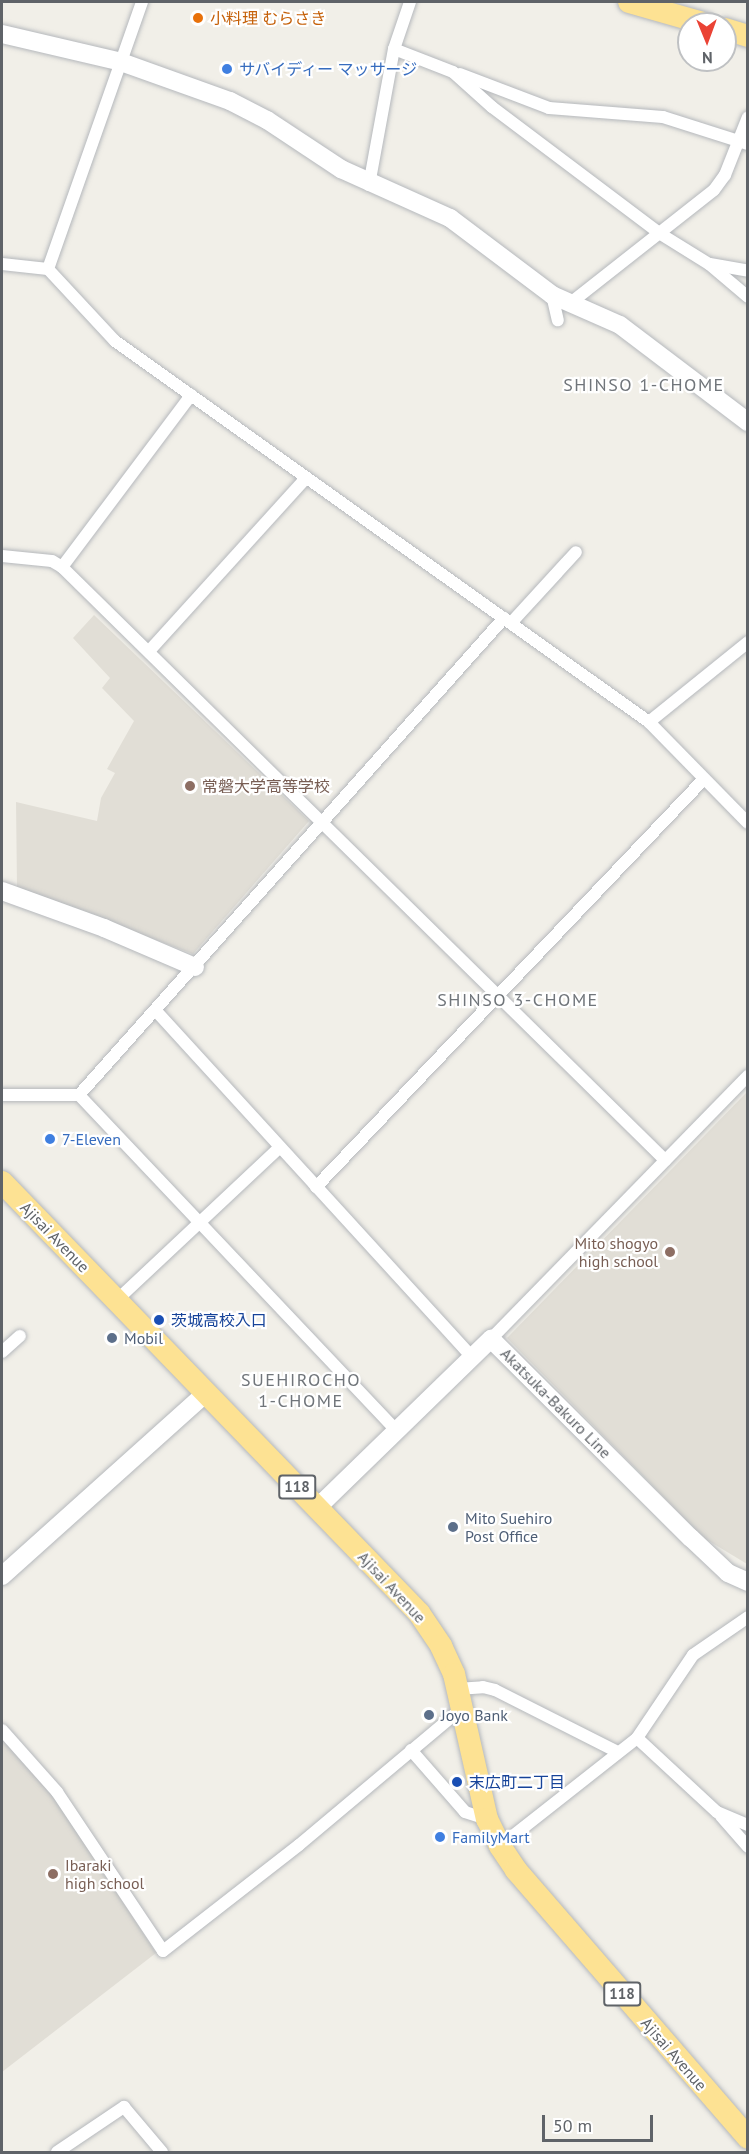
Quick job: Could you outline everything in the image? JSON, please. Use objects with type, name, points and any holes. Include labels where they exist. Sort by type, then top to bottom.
[{"type":"highway","points":[[629,2],[677,16]]},
{"type":"highway","name":"Ajisai Avenue","points":[[2,1182],[424,1620],[449,1662],[487,1819],[500,1846],[516,1870],[747,2138]]},
{"type":"street","points":[[48,269],[142,2]]},
{"type":"street","points":[[369,185],[394,49],[410,2]]},
{"type":"street","points":[[2,34],[121,62],[230,101],[267,120],[369,185],[450,218],[552,295],[573,301],[620,326],[747,422]]},
{"type":"street","points":[[394,49],[549,108],[663,117],[744,143]]},
{"type":"street","points":[[453,72],[492,107],[659,233],[709,264],[747,297]]},
{"type":"street","points":[[573,301],[714,190],[744,143],[747,117]]},
{"type":"street","points":[[2,264],[48,269],[102,331],[649,722],[747,823]]},
{"type":"street","points":[[709,264],[747,271]]},
{"type":"street","points":[[552,295],[558,320]]},
{"type":"street","points":[[62,567],[191,395]]},
{"type":"street","points":[[150,650],[306,478]]},
{"type":"street","points":[[2,1095],[79,1095],[157,1012],[324,821],[508,621],[576,552]]},
{"type":"street","points":[[2,556],[52,561],[62,567],[324,821],[665,1160]]},
{"type":"street","points":[[649,722],[747,642]]},
{"type":"street","points":[[316,1187],[703,780]]},
{"type":"street","points":[[2,891],[104,928],[195,967]]},
{"type":"street","points":[[157,1012],[473,1358]]},
{"type":"street","points":[[491,1339],[747,1076]]},
{"type":"street","points":[[79,1095],[394,1429]]},
{"type":"street","points":[[117,1300],[279,1148]]},
{"type":"street","points":[[2,1353],[20,1336]]},
{"type":"street","name":"Akatsuka-Bakuro Line","points":[[317,1508],[394,1429],[402,1427],[491,1339],[691,1538],[728,1572],[747,1582]]},
{"type":"street","points":[[2,1576],[206,1393]]},
{"type":"street","points":[[500,1846],[616,1751],[637,1737],[693,1655],[747,1617]]},
{"type":"street","points":[[2,1730],[57,1792],[163,1951],[299,1845],[411,1750],[459,1699],[483,1687],[495,1690],[616,1751]]},
{"type":"street","points":[[637,1737],[717,1812],[747,1847]]},
{"type":"street","points":[[411,1750],[465,1812],[487,1819]]},
{"type":"street","points":[[717,1812],[747,1825]]},
{"type":"street","points":[[57,2152],[123,2107],[162,2152]]},
{"type":"shaded area","name":"常磐大学高等学校","points":[[94,615],[309,821],[193,954],[17,887],[16,802],[97,821],[101,798],[115,773],[107,769],[134,721],[102,688],[110,678],[73,638]]},
{"type":"shaded area","name":"Mito shogyo high school","points":[[747,1092],[747,1564],[704,1538],[507,1338]]},
{"type":"shaded area","name":"Ibaraki high school","points":[[2,1737],[53,1795],[156,1953],[2,2072]]},
{"type":"place","name":"小料理 むらさき","points":[[198,18]]},
{"type":"place","name":"サバイディー マッサージ","points":[[227,69]]},
{"type":"place","name":"常磐大学高等学校","points":[[190,786]]},
{"type":"place","name":"7-Eleven","points":[[50,1139]]},
{"type":"place","name":"Mito shogyo high school","points":[[670,1252]]},
{"type":"place","name":"茨城高校入口","points":[[159,1320]]},
{"type":"place","name":"Mobil","points":[[112,1338]]},
{"type":"place","name":"Mito Suehiro Post Office","points":[[453,1527]]},
{"type":"place","name":"Joyo Bank","points":[[429,1715]]},
{"type":"place","name":"末広町二丁目","points":[[457,1782]]},
{"type":"place","name":"FamilyMart","points":[[440,1837]]},
{"type":"place","name":"Ibaraki high school","points":[[53,1874]]},
{"type":"district","name":"SHINSO 1-CHOME","points":[[644,385]]},
{"type":"district","name":"SHINSO 3-CHOME","points":[[518,1000]]},
{"type":"district","name":"SUEHIROCHO 1-CHOME","points":[[301,1391]]}]
